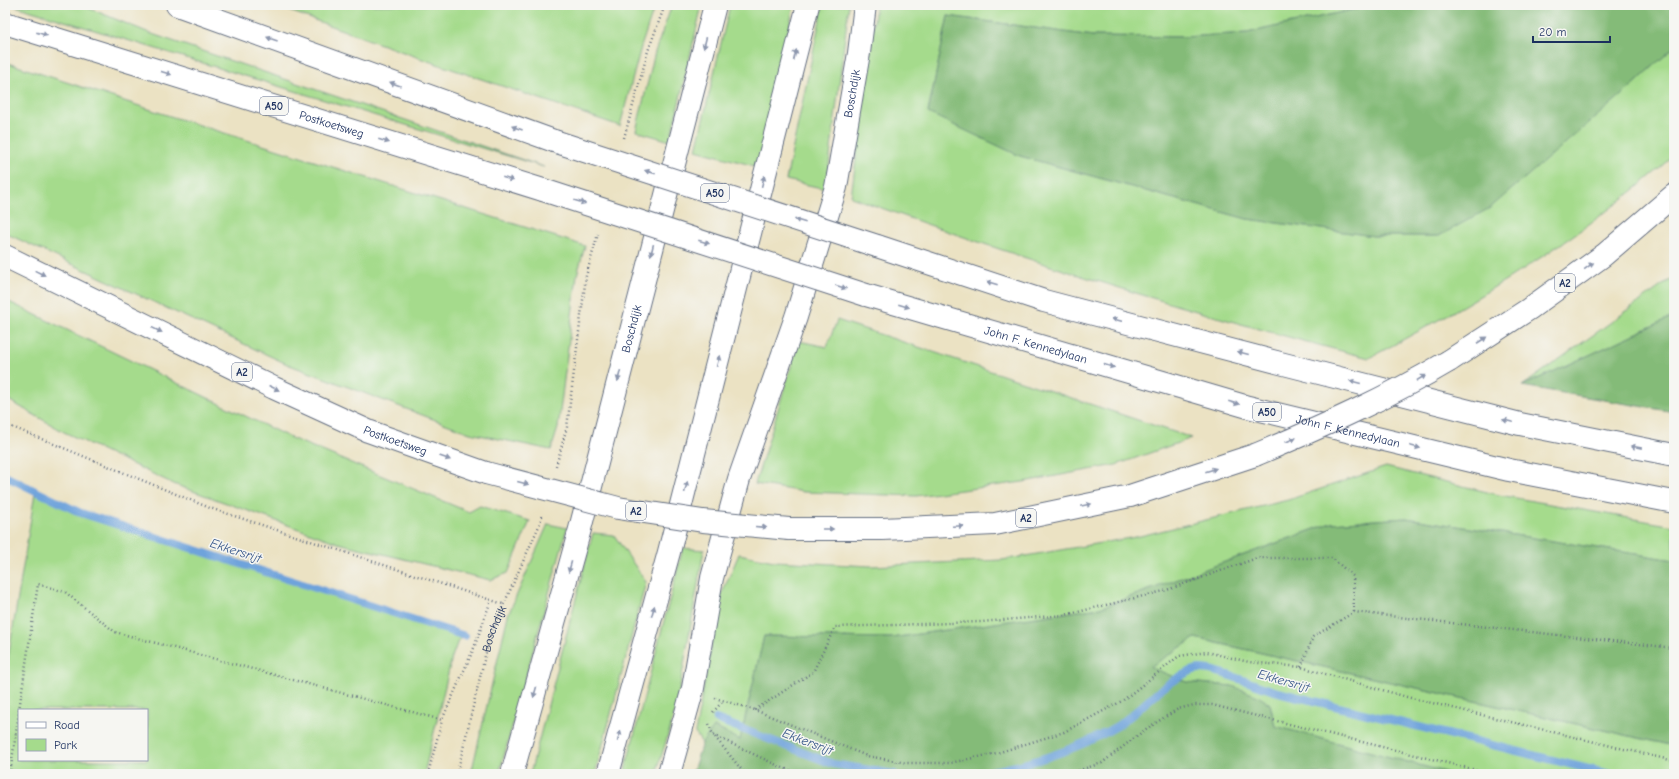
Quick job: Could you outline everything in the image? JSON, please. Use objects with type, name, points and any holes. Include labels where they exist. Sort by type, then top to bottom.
[{"type":"main road","name":"A50","points":[[176,5],[554,141],[1044,300],[1265,359],[1520,424],[1674,455]]},
{"type":"main road","name":"Boschdijk","points":[[512,774],[580,529],[715,5]]},
{"type":"main road","points":[[608,774],[673,537],[808,5]]},
{"type":"main road","name":"Boschdijk","points":[[669,774],[693,688],[712,578],[739,479],[796,317],[836,187],[859,53],[865,5]]},
{"type":"main road","name":"Postkoetsweg","points":[[5,23],[543,190],[866,295]]},
{"type":"main road","name":"Postkoetsweg","points":[[5,256],[274,388],[368,431],[486,473],[618,508],[703,521],[789,530],[882,529],[995,524],[1130,496],[1255,456],[1328,425],[1408,385],[1449,361],[1529,309],[1604,255],[1674,195]]},
{"type":"main road","name":"John F. Kennedylaan","points":[[866,295],[1248,407],[1509,470],[1674,502]]},
{"type":"path","points":[[554,472],[567,427],[586,276]]},
{"type":"path","points":[[5,424],[210,508],[503,604]]},
{"type":"path","name":"Boschdijk","points":[[457,774],[490,635],[539,526],[543,511]]},
{"type":"path","points":[[755,710],[813,672],[835,627],[980,622],[1065,615],[1164,591],[1257,558],[1332,558],[1353,576],[1354,612]]},
{"type":"path","points":[[19,709],[38,584],[66,592],[115,632],[442,720]]},
{"type":"path","points":[[428,774],[442,720],[474,648],[491,600]]},
{"type":"path","points":[[1301,668],[1313,637],[1354,612],[1674,648]]},
{"type":"path","points":[[693,688],[723,701],[755,710],[866,756],[907,763],[950,762],[997,753],[1064,732],[1122,701],[1179,656],[1207,652],[1249,662],[1301,668],[1408,698],[1674,761]]},
{"type":"path","points":[[710,717],[723,701]]},
{"type":"path","points":[[1067,774],[1102,762],[1146,730],[1178,710],[1194,705],[1212,705],[1472,769],[1486,774]]},
{"type":"path","points":[[10,774],[18,718]]},
{"type":"path","points":[[709,722],[709,727],[713,735],[745,774]]},
{"type":"path","points":[[713,735],[783,768],[801,774]]},
{"type":"green space","points":[[12,5],[81,5],[152,34],[544,167]]},
{"type":"green space","points":[[273,5],[655,5],[641,47],[620,126],[425,60]]},
{"type":"green space","points":[[672,5],[702,5],[670,141],[636,131],[655,52]]},
{"type":"green space","points":[[730,5],[794,5],[758,167],[696,150]]},
{"type":"green space","points":[[823,5],[849,5],[826,189],[786,180]]},
{"type":"green space","points":[[876,5],[1374,5],[1247,33],[1184,37],[1093,36],[948,16],[928,112],[1020,156],[1247,219],[1374,236],[1439,236],[1632,86],[1674,47],[1674,156],[1603,214],[1528,266],[1449,314],[1369,358],[1238,323],[1043,264],[851,197]]},
{"type":"green space","points":[[1374,5],[1674,5],[1674,47],[1632,86],[1490,208],[1439,236],[1374,236],[1247,219],[1020,156],[928,113],[948,16],[1093,36],[1184,37],[1247,33]]},
{"type":"green space","points":[[5,62],[170,116],[585,246],[577,275],[558,428],[551,450],[470,433],[287,364],[5,233]]},
{"type":"green space","points":[[1674,277],[1674,316],[1522,386]]},
{"type":"green space","points":[[5,300],[291,438],[469,512],[480,506],[530,521],[508,573],[490,580],[338,543],[176,485],[64,432],[5,398]]},
{"type":"green space","points":[[1674,316],[1674,412],[1522,386]]},
{"type":"green space","points":[[837,320],[1192,438],[1116,465],[1023,482],[916,496],[804,492],[755,484],[799,341],[827,347]]},
{"type":"green space","points":[[1386,467],[1499,495],[1674,526],[1674,560],[1406,518],[1331,523],[1100,608],[891,638],[764,636],[740,740],[714,727],[702,743],[695,733],[720,598],[739,554],[774,561],[871,566],[1002,560],[1136,537],[1288,500]]},
{"type":"green space","points":[[35,493],[68,507],[129,528],[464,637],[458,641],[452,657],[424,774],[5,774],[5,677]]},
{"type":"green space","points":[[1406,518],[1674,560],[1674,746],[1195,638],[1150,667],[1186,682],[1232,686],[1258,696],[1270,704],[1275,726],[1452,774],[692,774],[702,743],[714,727],[740,740],[764,636],[891,638],[1100,608],[1331,523]]},
{"type":"green space","points":[[548,524],[567,528],[499,774],[471,774],[508,615]]},
{"type":"green space","points":[[593,533],[614,535],[646,582],[595,774],[530,774]]},
{"type":"green space","points":[[683,548],[704,550],[676,709],[656,774],[624,774]]},
{"type":"green space","points":[[1195,638],[1674,746],[1674,774],[1452,774],[1275,726],[1270,704],[1232,686],[1186,682],[1149,667]]},
{"type":"waterway","name":"Ekkersrijt","points":[[5,476],[81,513],[465,636]]},
{"type":"waterway","name":"Ekkersrijt","points":[[972,774],[1028,763],[1066,751],[1084,743],[1117,726],[1173,681],[1194,670],[1202,669],[1212,670],[1273,691],[1609,774]]},
{"type":"waterway","name":"Ekkersrijt","points":[[716,719],[833,764],[894,774]]}]
